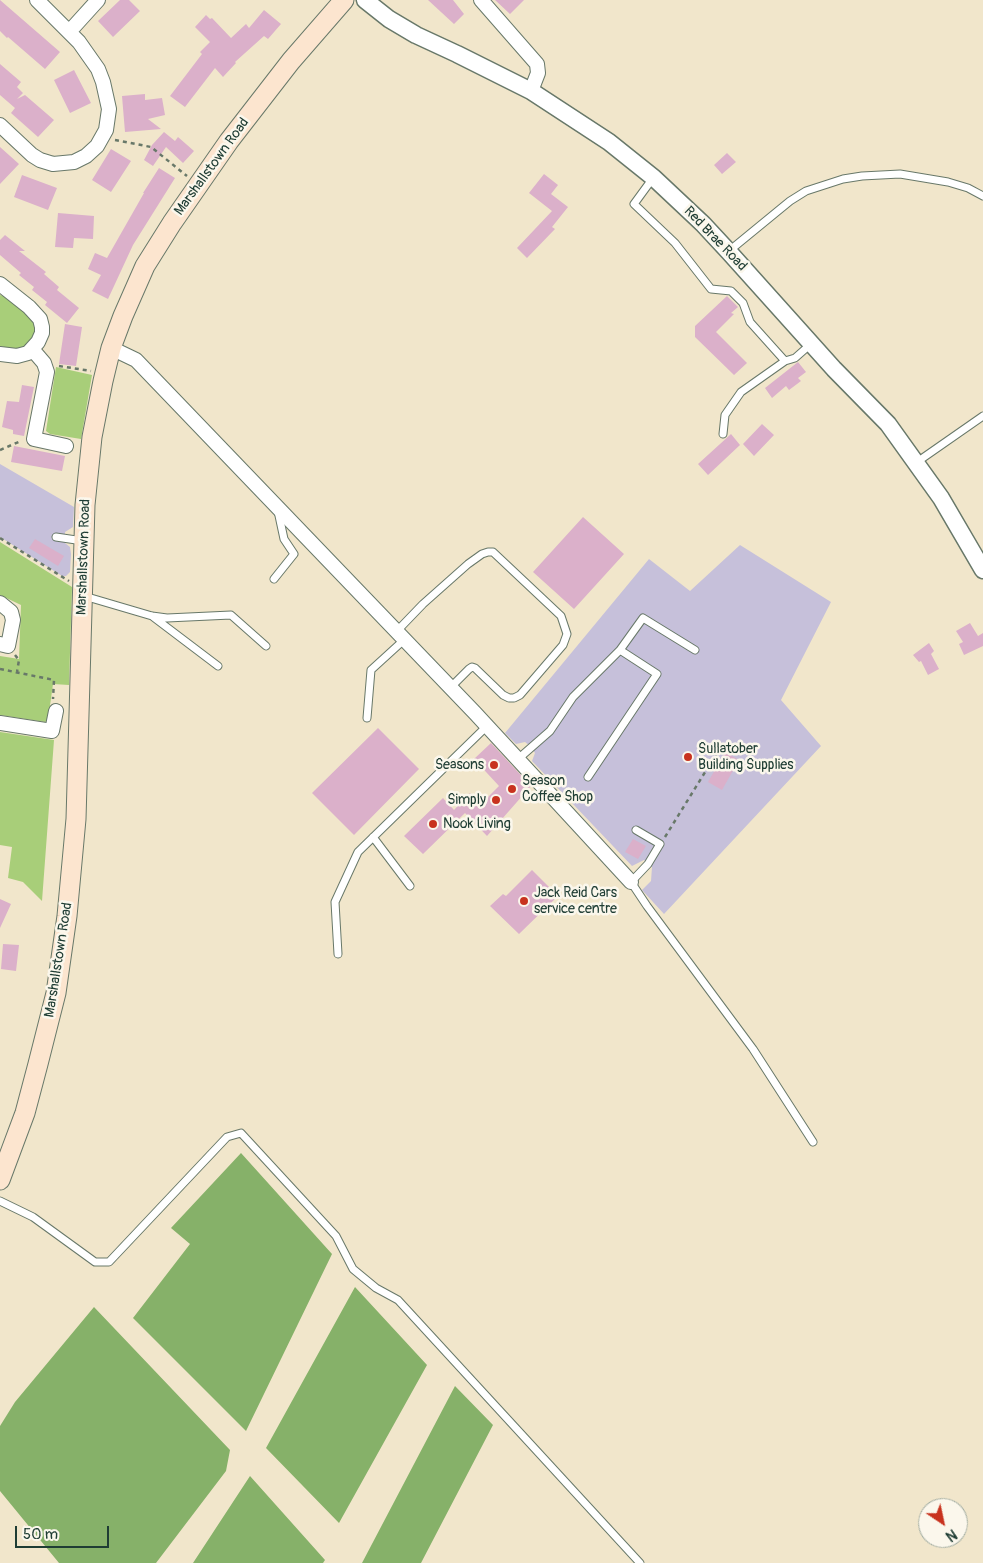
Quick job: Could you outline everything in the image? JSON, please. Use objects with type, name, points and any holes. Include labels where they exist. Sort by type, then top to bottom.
[{"type":"main road","name":"Marshallstown Road","points":[[0,1180],[5,1154],[25,1113],[56,993],[67,916],[76,819],[85,505],[92,437],[111,348],[145,266],[198,184],[291,61],[344,0]]},
{"type":"street","points":[[0,124],[32,155],[53,164],[66,164],[82,158],[94,150],[103,138],[107,125],[109,109],[104,82],[92,58],[37,0]]},
{"type":"street","points":[[69,32],[98,0]]},
{"type":"street","name":"Red Brae Road","points":[[365,0],[389,20],[416,35],[531,91],[609,142],[654,178],[729,252],[834,369],[888,424],[941,498],[983,570]]},
{"type":"street","points":[[481,0],[538,64],[538,72],[531,91]]},
{"type":"street","points":[[0,284],[29,307],[40,319],[42,333],[32,350],[24,355],[0,354]]},
{"type":"street","points":[[111,348],[136,360],[451,687],[632,882]]},
{"type":"street","points":[[32,350],[44,363],[47,377],[34,439],[66,446]]},
{"type":"street","points":[[0,603],[9,610],[13,617],[4,645]]},
{"type":"street","points":[[0,723],[52,731],[56,711]]},
{"type":"lane","points":[[729,252],[790,201],[806,192],[843,179],[900,174],[948,182],[968,188],[983,196]]},
{"type":"lane","points":[[654,178],[634,204],[674,243],[711,288],[731,291],[743,303],[750,322],[785,361]]},
{"type":"lane","points":[[723,434],[725,414],[741,392],[785,361],[795,358],[812,343]]},
{"type":"lane","points":[[917,462],[983,416]]},
{"type":"lane","points":[[274,579],[294,554],[284,539],[278,508]]},
{"type":"lane","points":[[56,537],[83,541]]},
{"type":"lane","points":[[367,718],[371,670],[401,635],[423,604],[468,564],[488,552],[493,552],[561,616],[567,634],[563,645],[520,695],[514,698],[503,695],[476,668],[469,668],[451,687]]},
{"type":"lane","points":[[82,592],[152,616],[167,618],[231,615],[266,646]]},
{"type":"lane","points":[[152,616],[218,666]]},
{"type":"lane","points":[[518,759],[550,732],[573,697],[620,650],[643,618],[695,650]]},
{"type":"lane","points":[[588,777],[658,674],[620,650]]},
{"type":"lane","points":[[338,954],[335,902],[358,852],[487,726]]},
{"type":"lane","points":[[636,830],[660,844],[648,864],[632,882],[647,906],[753,1049],[812,1142]]},
{"type":"lane","points":[[373,837],[410,886]]},
{"type":"lane","points":[[0,1201],[33,1218],[94,1262],[108,1262],[227,1137],[241,1133],[336,1236],[354,1269],[376,1288],[398,1300],[640,1563]]},
{"type":"path","points":[[103,138],[151,148],[198,184]]},
{"type":"path","points":[[44,363],[104,374]]},
{"type":"path","points":[[0,450],[35,434]]},
{"type":"path","points":[[0,538],[82,592]]},
{"type":"path","points":[[4,645],[19,660],[17,672]]},
{"type":"path","points":[[0,669],[54,680],[52,709],[56,711]]},
{"type":"path","points":[[660,844],[723,743]]},
{"type":"shaded area","points":[[0,464],[74,507],[73,527],[65,532],[65,543],[70,547],[71,554],[70,572],[66,576],[62,576],[0,537]]},
{"type":"shaded area","points":[[740,545],[831,602],[781,700],[821,746],[664,914],[642,890],[651,881],[652,867],[644,860],[632,866],[532,761],[535,753],[531,747],[525,742],[516,744],[505,733],[649,559],[690,591]]},
{"type":"green space","points":[[0,295],[29,314],[35,324],[35,334],[26,347],[17,350],[0,346]]},
{"type":"green space","points":[[56,367],[92,375],[81,439],[50,434],[46,431]]},
{"type":"green space","points":[[0,542],[72,587],[69,685],[53,684],[48,720],[45,722],[0,715],[0,656],[19,659],[21,605],[0,595]]},
{"type":"green space","points":[[0,732],[54,740],[42,901],[23,882],[8,878],[12,847],[0,845]]},
{"type":"green space","points":[[241,1153],[332,1254],[246,1431],[133,1318],[190,1244],[171,1228]]},
{"type":"green space","points":[[355,1287],[427,1365],[339,1523],[266,1448]]},
{"type":"green space","points":[[94,1307],[230,1450],[226,1471],[156,1563],[59,1563],[0,1491],[0,1426],[15,1402]]},
{"type":"green space","points":[[455,1386],[493,1425],[421,1563],[362,1563]]},
{"type":"green space","points":[[250,1476],[325,1560],[323,1563],[193,1563]]},
{"type":"building","points":[[0,0],[60,52],[45,69],[0,31]]},
{"type":"building","points":[[120,0],[129,0],[140,11],[113,37],[98,21]]},
{"type":"building","points":[[428,0],[453,0],[464,14],[454,24]]},
{"type":"building","points":[[495,0],[524,0],[510,14]]},
{"type":"building","points":[[264,10],[281,24],[268,39],[264,36],[235,62],[223,77],[215,68],[185,107],[170,96],[202,54],[200,52],[210,42],[195,27],[206,15],[210,19],[212,18],[231,38],[246,24],[249,28]]},
{"type":"building","points":[[0,64],[21,82],[17,87],[23,93],[17,99],[25,95],[54,120],[38,137],[11,113],[15,108],[0,95]]},
{"type":"building","points":[[74,70],[91,103],[70,113],[54,80]]},
{"type":"building","points":[[145,94],[145,100],[162,98],[165,115],[148,119],[161,129],[125,132],[122,96]]},
{"type":"building","points":[[164,132],[175,141],[178,137],[194,151],[183,163],[166,147],[153,166],[144,160],[152,145]]},
{"type":"building","points":[[0,147],[19,164],[0,184]]},
{"type":"building","points":[[111,149],[131,161],[111,192],[92,180]]},
{"type":"building","points":[[727,153],[736,162],[722,174],[714,165]]},
{"type":"building","points":[[159,168],[175,178],[133,245],[108,299],[92,291],[101,275],[88,269],[95,253],[107,258]]},
{"type":"building","points":[[544,174],[558,185],[551,194],[568,207],[552,227],[555,229],[527,258],[517,248],[552,211],[529,193]]},
{"type":"building","points":[[22,175],[57,188],[48,210],[14,197]]},
{"type":"building","points":[[58,213],[94,216],[93,239],[74,238],[73,248],[55,247]]},
{"type":"building","points":[[5,235],[25,251],[19,251],[46,272],[44,274],[59,287],[57,290],[79,308],[67,323],[45,305],[47,302],[32,290],[34,287],[19,275],[21,273],[0,255],[0,240]]},
{"type":"building","points":[[727,296],[738,307],[731,313],[734,314],[716,332],[747,363],[734,375],[695,337],[695,326]]},
{"type":"building","points":[[65,324],[82,327],[76,366],[59,364]]},
{"type":"building","points":[[798,362],[806,372],[798,378],[801,381],[789,390],[786,386],[772,398],[765,388]]},
{"type":"building","points":[[22,385],[34,387],[24,436],[13,434],[13,430],[2,427],[7,401],[19,402]]},
{"type":"building","points":[[762,424],[774,435],[754,456],[743,444]]},
{"type":"building","points":[[731,434],[740,445],[708,475],[698,464]]},
{"type":"building","points":[[14,446],[65,456],[62,471],[11,462]]},
{"type":"building","points":[[583,517],[624,554],[574,609],[533,572]]},
{"type":"building","points":[[35,539],[64,556],[58,566],[29,548]]},
{"type":"building","points":[[970,623],[978,636],[983,633],[983,646],[964,655],[959,644],[963,642],[956,631]]},
{"type":"building","points":[[929,643],[934,651],[931,654],[939,669],[928,675],[921,661],[919,662],[913,655]]},
{"type":"building","points":[[378,728],[419,769],[354,835],[312,793]]},
{"type":"building","name":"Season Coffee Shop","points":[[491,743],[531,786],[487,836],[465,813],[423,854],[404,836],[443,798],[454,810],[470,793],[481,804],[499,786],[474,759]]},
{"type":"building","points":[[725,752],[739,760],[722,790],[708,782]]},
{"type":"building","points":[[633,839],[646,846],[638,859],[625,852]]},
{"type":"building","name":"Jack Reid Cars service centre","points":[[532,870],[558,896],[519,934],[490,906],[503,894],[506,896]]},
{"type":"building","points":[[0,899],[11,904],[0,928]]},
{"type":"building","points":[[3,944],[19,945],[16,971],[1,969]]},
{"type":"place","name":"Sullatober Building Supplies","points":[[688,757]]},
{"type":"place","name":"Seasons","points":[[494,765]]},
{"type":"place","name":"Season Coffee Shop","points":[[512,789]]},
{"type":"place","name":"Simply","points":[[496,800]]},
{"type":"place","name":"Nook Living","points":[[433,824]]},
{"type":"place","name":"Jack Reid Cars service centre","points":[[524,901]]}]
